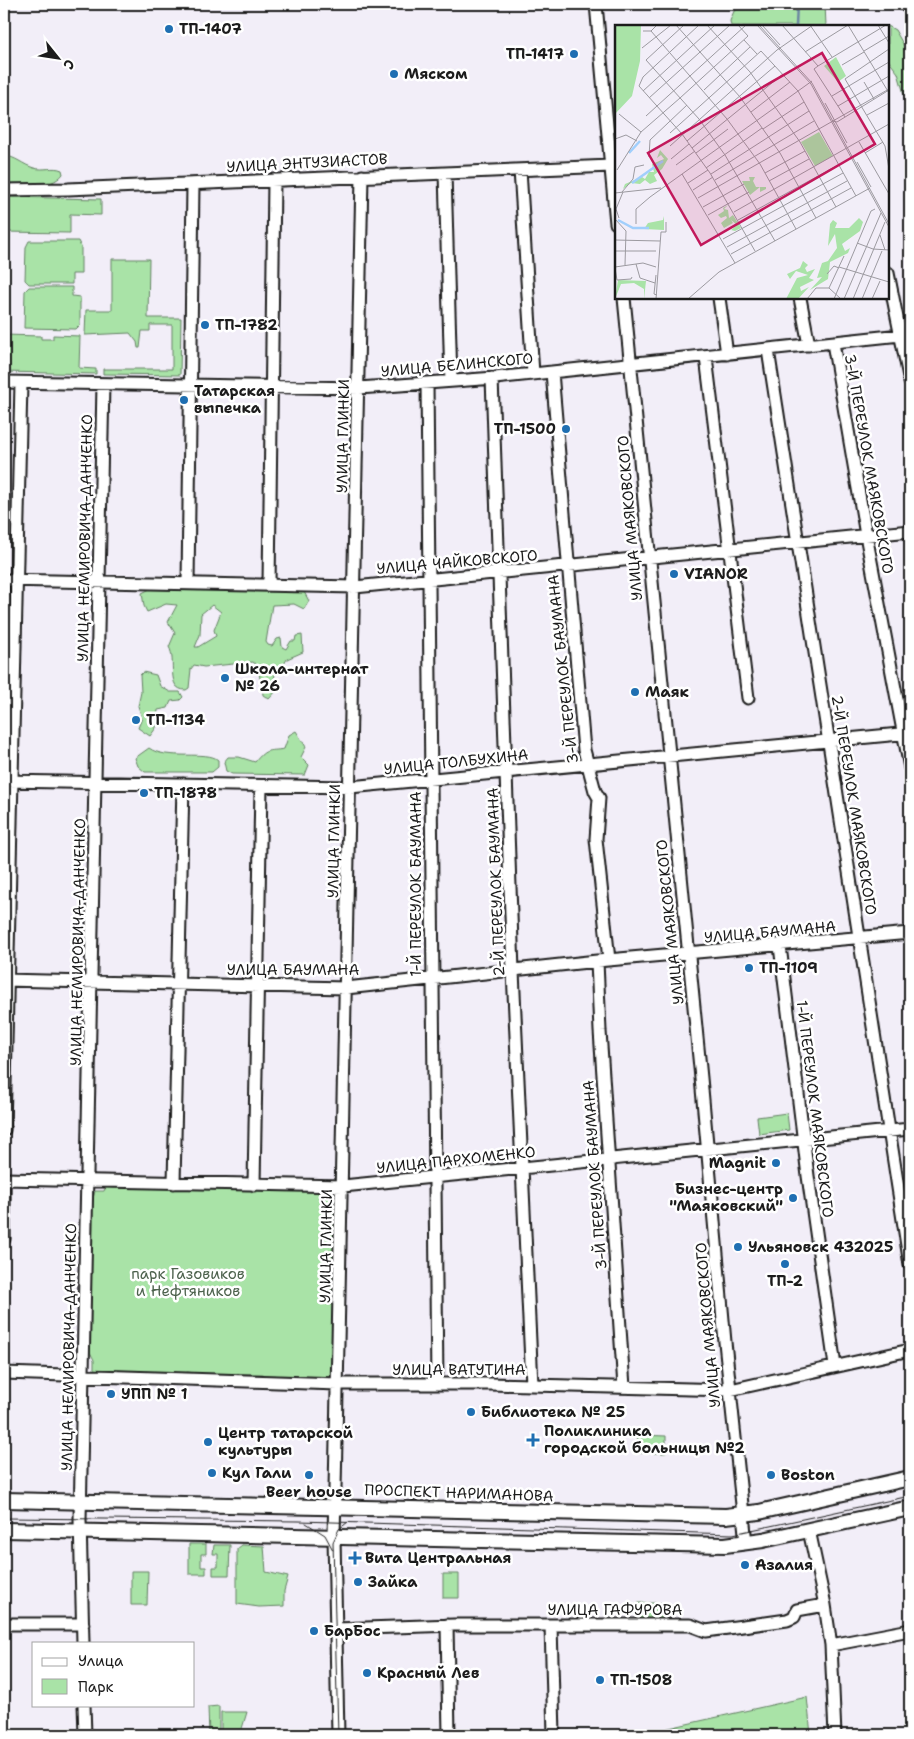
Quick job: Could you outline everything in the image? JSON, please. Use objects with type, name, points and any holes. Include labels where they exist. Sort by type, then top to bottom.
[{"type":"main road","name":"ПРОСПЕКТ НАРИМАНОВА","points":[[4,1500],[336,1506],[699,1516],[742,1514],[910,1478]]},
{"type":"main road","points":[[4,1530],[698,1545],[746,1543],[910,1508]]},
{"type":"street","points":[[596,4],[615,212]]},
{"type":"street","points":[[904,4],[910,9]]},
{"type":"street","name":"УЛИЦА ЭНТУЗИАСТОВ","points":[[4,190],[68,190],[611,166]]},
{"type":"street","points":[[520,170],[533,374]]},
{"type":"street","points":[[444,172],[451,382]]},
{"type":"street","name":"УЛИЦА ГЛИНКИ","points":[[338,1735],[334,1537],[343,1186],[362,176]]},
{"type":"street","points":[[270,585],[270,388],[274,180]]},
{"type":"street","points":[[188,583],[193,184]]},
{"type":"street","points":[[889,277],[905,335],[910,382]]},
{"type":"street","name":"УЛИЦА МАЯКОВСКОГО","points":[[624,299],[746,1543]]},
{"type":"street","points":[[719,299],[727,354]]},
{"type":"street","points":[[800,299],[809,345]]},
{"type":"street","name":"УЛИЦА БЕЛИНСКОГО","points":[[4,382],[270,388],[359,388],[451,382],[905,335]]},
{"type":"street","name":"3-Й ПЕРЕУЛОК МАЯКОВСКОГО","points":[[833,343],[866,535],[907,733],[910,768]]},
{"type":"street","name":"2-Й ПЕРЕУЛОК МАЯКОВСКОГО","points":[[768,350],[910,1265]]},
{"type":"street","points":[[706,357],[748,698]]},
{"type":"street","name":"3-Й ПЕРЕУЛОК БАУМАНА","points":[[552,372],[587,764],[599,798],[596,839],[603,960],[600,1031],[624,1387]]},
{"type":"street","name":"2-Й ПЕРЕУЛОК БАУМАНА","points":[[492,378],[513,971],[532,1385]]},
{"type":"street","points":[[4,1130],[8,781],[21,383]]},
{"type":"street","name":"1-Й ПЕРЕУЛОК БАУМАНА","points":[[428,383],[437,1384]]},
{"type":"street","name":"УЛИЦА НЕМИРОВИЧА-ДАНЧЕНКО","points":[[83,1642],[80,1531],[103,384]]},
{"type":"street","name":"УЛИЦА ЧАЙКОВСКОГО","points":[[4,580],[355,587],[500,574],[798,541],[910,531]]},
{"type":"street","name":"УЛИЦА ТОЛБУХИНА","points":[[8,781],[350,787],[907,733]]},
{"type":"street","points":[[174,1183],[183,784]]},
{"type":"street","points":[[254,1185],[262,786]]},
{"type":"street","name":"УЛИЦА БАУМАНА","points":[[5,980],[346,988],[603,960],[780,946],[910,933]]},
{"type":"street","name":"1-Й ПЕРЕУЛОК МАЯКОВСКОГО","points":[[780,946],[803,1140],[835,1366]]},
{"type":"street","name":"УЛИЦА ПАРХОМЕНКО","points":[[4,1180],[343,1186],[910,1129]]},
{"type":"street","points":[[4,1180],[4,1239]]},
{"type":"street","name":"УЛИЦА ВАТУТИНА","points":[[4,1373],[338,1384],[532,1385],[730,1390],[910,1350]]},
{"type":"street","points":[[809,1530],[825,1605],[831,1645],[835,1735]]},
{"type":"street","name":"УЛИЦА ГАФУРОВА","points":[[336,1629],[447,1625],[690,1625],[706,1631],[744,1624],[786,1620],[794,1617],[797,1610],[825,1605]]},
{"type":"street","points":[[4,1624],[82,1624]]},
{"type":"street","points":[[447,1625],[449,1735]]},
{"type":"street","points":[[551,1625],[554,1735]]},
{"type":"street","points":[[831,1645],[910,1630]]},
{"type":"street","points":[[84,1706],[85,1735]]},
{"type":"green space","points":[[741,4],[825,4],[826,25],[731,25],[730,21],[734,11],[741,8]]},
{"type":"green space","points":[[889,27],[895,30],[910,56],[910,102],[906,101],[898,73],[889,61]]},
{"type":"green space","points":[[4,156],[12,157],[34,168],[59,169],[62,170],[63,174],[58,179],[44,184],[4,185]]},
{"type":"green space","points":[[4,197],[101,199],[101,215],[70,214],[70,233],[4,232]]},
{"type":"green space","points":[[29,241],[78,241],[81,247],[81,274],[72,274],[72,284],[29,284],[25,280],[26,247]]},
{"type":"green space","points":[[112,259],[149,259],[148,318],[181,318],[180,375],[103,374],[103,369],[172,369],[172,325],[150,325],[150,331],[142,331],[140,348],[138,348],[137,342],[130,333],[85,335],[86,310],[112,310]]},
{"type":"green space","points":[[29,287],[72,287],[72,296],[80,297],[80,325],[76,329],[24,328],[25,291]]},
{"type":"green space","points":[[4,335],[41,336],[41,339],[53,339],[53,335],[80,336],[79,368],[96,369],[96,374],[4,372]]},
{"type":"green space","points":[[152,588],[303,590],[309,601],[304,609],[294,604],[272,605],[266,642],[272,646],[277,639],[281,638],[282,647],[286,649],[291,641],[295,641],[296,636],[302,635],[303,652],[287,659],[281,669],[275,674],[274,682],[279,688],[269,699],[263,695],[258,666],[253,662],[204,667],[194,665],[191,669],[189,688],[186,690],[180,689],[174,680],[169,647],[175,633],[168,622],[177,605],[166,604],[147,612],[142,593]],"holes":[[[212,605],[221,612],[214,630],[216,636],[195,647],[200,635],[201,614]]]},
{"type":"green space","points":[[143,672],[156,675],[160,686],[170,692],[180,692],[183,697],[180,700],[171,701],[168,708],[158,710],[156,728],[150,736],[138,728],[142,718],[138,706],[141,692],[140,675]]},
{"type":"green space","points":[[296,731],[306,747],[301,757],[309,765],[305,775],[232,774],[226,771],[224,762],[228,757],[239,757],[255,762],[265,752],[284,749],[289,735]]},
{"type":"green space","points":[[149,748],[166,754],[213,757],[218,760],[218,767],[212,772],[145,772],[138,766],[135,758]]},
{"type":"green space","points":[[787,1113],[789,1130],[759,1134],[757,1117]]},
{"type":"green space","name":"парк Газовиков и Нефтяников","points":[[107,1185],[336,1191],[331,1378],[329,1380],[269,1378],[263,1374],[205,1374],[187,1372],[184,1374],[94,1369],[94,1360],[90,1352],[92,1202],[95,1191],[104,1191]]},
{"type":"green space","points":[[638,1435],[666,1436],[666,1453],[637,1453]]},
{"type":"green space","points":[[189,1544],[206,1544],[206,1554],[201,1554],[201,1567],[206,1567],[206,1574],[189,1574]]},
{"type":"green space","points":[[214,1545],[230,1545],[229,1575],[213,1575],[213,1567],[218,1567],[218,1554],[213,1554]]},
{"type":"green space","points":[[242,1545],[264,1546],[266,1572],[288,1577],[284,1591],[284,1606],[259,1607],[237,1604],[237,1549]]},
{"type":"green space","points":[[131,1571],[148,1571],[147,1605],[131,1605]]},
{"type":"green space","points":[[443,1574],[459,1574],[459,1598],[443,1598]]},
{"type":"green space","points":[[638,1603],[663,1603],[663,1619],[638,1619]]},
{"type":"green space","points":[[807,1697],[811,1735],[621,1735],[620,1732],[660,1730]]},
{"type":"green space","points":[[219,1706],[219,1735],[209,1735],[208,1707]]},
{"type":"green space","points":[[221,1712],[247,1712],[240,1735],[221,1735]]},
{"type":"waterway","points":[[796,25],[797,4]]},
{"type":"tram line","points":[[4,1518],[299,1521],[733,1534],[910,1496]]},
{"type":"tram line","points":[[338,1735],[333,1542],[339,1529],[348,1522]]},
{"type":"tram line","points":[[306,1523],[325,1535],[333,1550]]},
{"type":"place","name":"ТП-1407","points":[[169,29]]},
{"type":"place","name":"ТП-1417","points":[[574,54]]},
{"type":"place","name":"Мяском","points":[[394,74]]},
{"type":"place","name":"ТП-1782","points":[[205,325]]},
{"type":"place","name":"Татарская выпечка","points":[[184,400]]},
{"type":"place","name":"ТП-1500","points":[[566,429]]},
{"type":"place","name":"VIANOR","points":[[674,574]]},
{"type":"place","name":"Школа-интернат № 26","points":[[225,678]]},
{"type":"place","name":"Маяк","points":[[635,692]]},
{"type":"place","name":"ТП-1134","points":[[136,720]]},
{"type":"place","name":"ТП-1878","points":[[144,793]]},
{"type":"place","name":"ТП-1109","points":[[749,968]]},
{"type":"place","name":"Magnit","points":[[776,1163]]},
{"type":"place","name":"Бизнес-центр \"Маяковский\"","points":[[793,1198]]},
{"type":"place","name":"Ульяновск 432025","points":[[738,1247]]},
{"type":"place","name":"ТП-2","points":[[785,1264]]},
{"type":"place","name":"УПП № 1","points":[[111,1394]]},
{"type":"place","name":"Библиотека № 25","points":[[471,1412]]},
{"type":"place","name":"Поликлиника городской больницы №2","points":[[533,1440]]},
{"type":"place","name":"Центр татарской культуры","points":[[208,1442]]},
{"type":"place","name":"Кул Гали","points":[[212,1473]]},
{"type":"place","name":"Beer house","points":[[309,1475]]},
{"type":"place","name":"Boston","points":[[771,1475]]},
{"type":"place","name":"Вита Центральная","points":[[355,1558]]},
{"type":"place","name":"Азалия","points":[[745,1565]]},
{"type":"place","name":"Зайка","points":[[358,1582]]},
{"type":"place","name":"БарБос","points":[[314,1631]]},
{"type":"place","name":"Красный Лев","points":[[367,1673]]},
{"type":"place","name":"ТП-1508","points":[[600,1680]]}]
